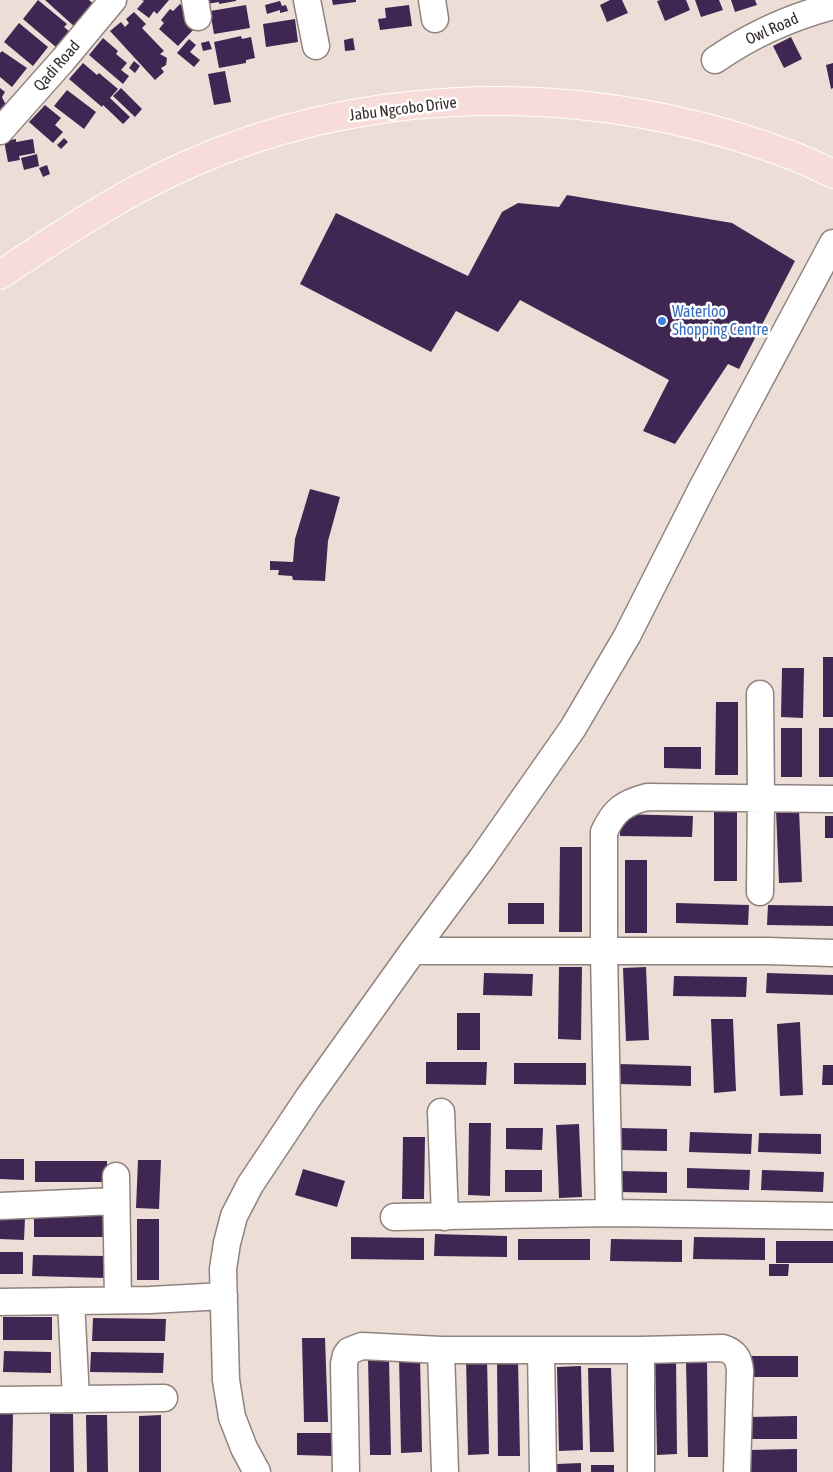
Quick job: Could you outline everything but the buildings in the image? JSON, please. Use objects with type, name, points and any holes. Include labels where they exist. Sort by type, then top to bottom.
[{"type":"main road","name":"Jabu Ngcobo Drive","points":[[0,275],[124,196],[187,165],[252,140],[318,121],[377,110],[439,103],[503,101],[569,104],[626,111],[685,122],[747,140],[813,164],[833,174]]},
{"type":"street","name":"Qadi Road","points":[[0,131],[113,0]]},
{"type":"street","points":[[307,0],[316,46]]},
{"type":"street","name":"Owl Road","points":[[716,60],[736,45],[764,31],[791,19],[833,6]]},
{"type":"street","points":[[257,1472],[244,1448],[232,1417],[226,1380],[224,1269],[226,1243],[234,1216],[250,1185],[308,1098],[482,858],[573,728],[627,636],[702,488],[833,243]]},
{"type":"street","points":[[760,694],[760,892]]},
{"type":"street","points":[[610,1213],[604,951],[604,832],[610,820],[631,801],[647,797],[833,799]]},
{"type":"street","points":[[413,951],[767,951],[833,953]]},
{"type":"street","points":[[442,1112],[445,1217]]},
{"type":"street","points":[[116,1176],[118,1300]]},
{"type":"street","points":[[0,1206],[116,1202]]},
{"type":"street","points":[[394,1218],[610,1213],[833,1216]]},
{"type":"street","points":[[0,1302],[224,1296]]},
{"type":"street","points":[[71,1301],[76,1399]]},
{"type":"street","points":[[346,1472],[344,1364],[349,1351],[362,1346],[441,1350],[723,1348],[731,1351],[740,1362],[738,1472]]},
{"type":"street","points":[[441,1350],[444,1472]]},
{"type":"street","points":[[541,1350],[543,1472]]},
{"type":"street","points":[[641,1350],[641,1472]]},
{"type":"street","points":[[0,1400],[164,1398]]},
{"type":"place","name":"Waterloo Shopping Centre","points":[[662,321]]}]
